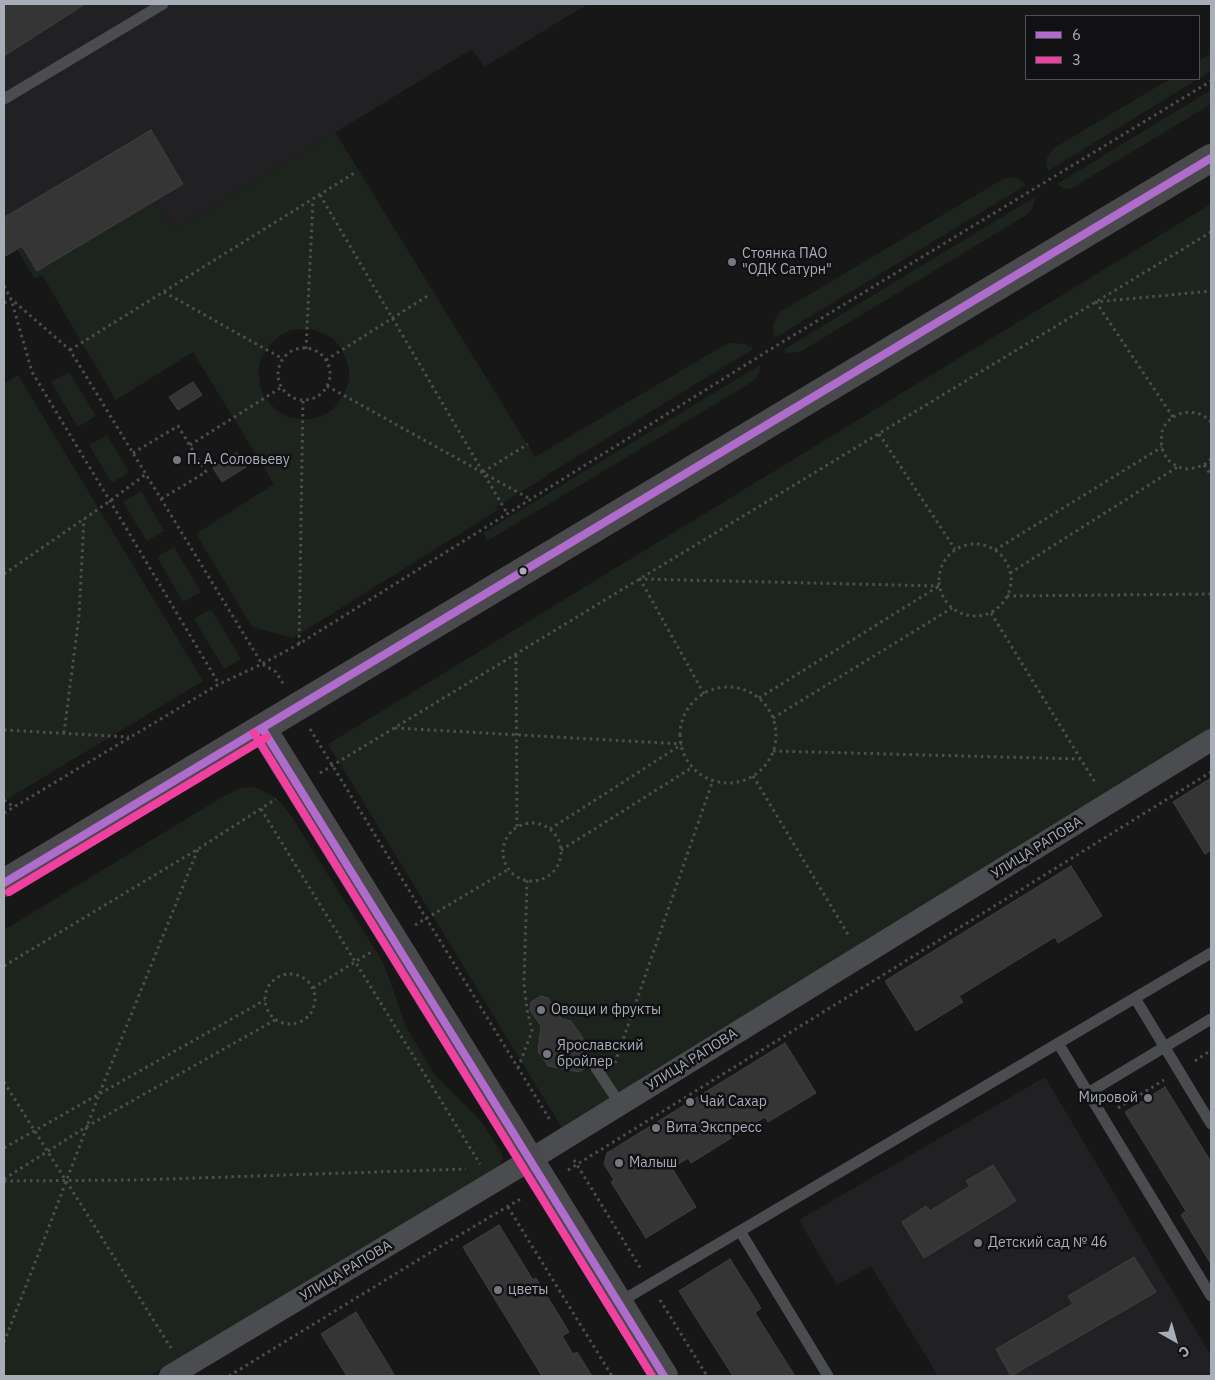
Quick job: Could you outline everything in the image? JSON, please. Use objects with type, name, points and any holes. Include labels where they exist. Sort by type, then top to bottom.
[{"type":"main road","points":[[4,882],[1211,158]]},
{"type":"main road","points":[[262,728],[664,1376]]},
{"type":"street","name":"УЛИЦА РАПОВА","points":[[177,1372],[530,1160],[1211,740]]},
{"type":"lane","points":[[4,99],[163,4]]},
{"type":"lane","points":[[618,1303],[1211,953]]},
{"type":"lane","points":[[1135,998],[1211,1124]]},
{"type":"lane","points":[[1088,1093],[1211,1019]]},
{"type":"lane","points":[[1058,1043],[1211,1296]]},
{"type":"lane","points":[[596,1068],[620,1104]]},
{"type":"lane","points":[[740,1230],[828,1376]]},
{"type":"path","points":[[4,813],[219,684],[299,644],[771,348],[1211,81]]},
{"type":"path","points":[[70,350],[356,172]]},
{"type":"path","points":[[320,195],[482,472],[508,513]]},
{"type":"path","points":[[306,348],[313,200]]},
{"type":"path","points":[[4,966],[1211,232]]},
{"type":"path","points":[[4,286],[11,299],[32,372],[219,684]]},
{"type":"path","points":[[1096,302],[1211,291]]},
{"type":"path","points":[[164,292],[284,359]]},
{"type":"path","points":[[326,360],[429,294]]},
{"type":"path","points":[[4,303],[11,299]]},
{"type":"path","points":[[11,299],[70,350],[262,664],[276,672],[707,1376]]},
{"type":"path","points":[[1096,302],[1174,417]]},
{"type":"path","points":[[306,348],[317,351],[326,360],[330,368],[330,376],[327,386],[320,395],[303,399],[292,397],[286,392],[279,380],[278,372],[284,359],[295,350],[306,348]]},
{"type":"path","points":[[327,386],[530,499]]},
{"type":"path","points":[[190,445],[282,387]]},
{"type":"path","points":[[299,644],[303,399]]},
{"type":"path","points":[[1211,422],[1209,417],[1200,414],[1182,413],[1166,423],[1162,432],[1161,442],[1163,452],[1168,460],[1179,466],[1195,468],[1204,465],[1211,459]]},
{"type":"path","points":[[133,453],[178,426],[190,445],[206,472],[161,499]]},
{"type":"path","points":[[879,434],[955,549]]},
{"type":"path","points":[[482,472],[528,444]]},
{"type":"path","points":[[995,550],[1162,447]]},
{"type":"path","points":[[1204,465],[1211,475]]},
{"type":"path","points":[[1010,573],[1179,466]]},
{"type":"path","points":[[4,574],[146,474]]},
{"type":"path","points":[[64,733],[79,616],[84,519]]},
{"type":"path","points":[[978,543],[995,550],[1006,562],[1010,573],[1011,585],[1001,606],[991,613],[980,616],[967,616],[956,611],[946,603],[940,592],[938,580],[940,568],[946,557],[955,549],[966,544],[978,543]]},
{"type":"path","points":[[640,579],[939,586]]},
{"type":"path","points":[[640,579],[704,694]]},
{"type":"path","points":[[759,698],[939,586]]},
{"type":"path","points":[[1007,596],[1211,594]]},
{"type":"path","points":[[773,718],[952,608]]},
{"type":"path","points":[[991,613],[1108,804]]},
{"type":"path","points":[[516,654],[517,827]]},
{"type":"path","points":[[734,687],[750,692],[759,698],[771,713],[776,729],[776,744],[770,759],[760,771],[747,780],[731,783],[713,780],[701,775],[690,764],[682,749],[680,733],[683,718],[692,704],[704,694],[719,688],[734,687]]},
{"type":"path","points":[[394,728],[682,744]]},
{"type":"path","points":[[4,730],[130,737]]},
{"type":"path","points":[[550,829],[682,744]]},
{"type":"path","points":[[773,751],[1080,759]]},
{"type":"path","points":[[561,850],[693,767]]},
{"type":"path","points":[[229,1376],[436,1249],[520,1200],[1211,771]]},
{"type":"path","points":[[753,776],[861,956]]},
{"type":"path","points":[[607,1084],[713,780]]},
{"type":"path","points":[[4,800],[14,806]]},
{"type":"path","points":[[261,809],[482,1168],[497,1162],[520,1200]]},
{"type":"path","points":[[526,823],[536,823],[550,829],[559,840],[561,850],[560,860],[556,869],[549,876],[540,880],[522,879],[514,874],[504,859],[503,850],[505,840],[510,832],[526,823]]},
{"type":"path","points":[[4,1342],[99,1094],[198,849]]},
{"type":"path","points":[[313,988],[392,938],[509,869]]},
{"type":"path","points":[[518,1068],[532,1031],[524,984],[527,880]]},
{"type":"path","points":[[286,974],[302,976],[309,981],[316,996],[312,1013],[306,1019],[291,1025],[282,1024],[274,1020],[269,1013],[265,1000],[267,989],[271,982],[286,974]]},
{"type":"path","points":[[4,1148],[265,1000]]},
{"type":"path","points":[[4,1180],[47,1151],[274,1020]]},
{"type":"path","points":[[1103,1117],[1211,1050]]},
{"type":"path","points":[[4,1082],[66,1181],[177,1372]]},
{"type":"path","points":[[4,1180],[136,1180],[472,1169]]},
{"type":"path","points":[[508,1207],[612,1376]]},
{"type":"shaded area","points":[[4,4],[588,4],[484,67],[472,49],[174,231],[154,201],[37,271],[22,246],[4,257]]},
{"type":"shaded area","points":[[1211,54],[1211,71],[1200,77],[1200,60]]},
{"type":"shaded area","points":[[1168,80],[1196,80],[1048,171],[1047,158],[1054,148]]},
{"type":"shaded area","points":[[1211,90],[1211,104],[1072,188],[1064,189],[1057,184]]},
{"type":"shaded area","points":[[335,132],[535,457],[728,343],[745,344],[753,349],[496,507],[498,510],[293,638],[252,627],[196,534],[274,484],[193,352],[116,400],[42,275],[35,279],[17,249],[22,246],[37,271],[155,201],[174,231]],"holes":[[[291,330],[314,330],[325,334],[341,348],[349,370],[349,381],[339,402],[332,410],[322,416],[311,419],[288,417],[270,404],[263,395],[258,372],[260,361],[272,342],[281,335]]]},
{"type":"shaded area","points":[[1011,177],[1019,179],[1026,185],[775,338],[773,326],[780,312],[1003,179]]},
{"type":"shaded area","points":[[1035,197],[1032,209],[1028,214],[800,352],[788,353],[783,350]]},
{"type":"shaded area","points":[[1211,204],[1211,729],[562,1128],[328,744]]},
{"type":"shaded area","points":[[760,365],[760,370],[755,380],[487,541],[483,533]]},
{"type":"shaded area","points":[[69,372],[96,416],[78,427],[51,382]]},
{"type":"shaded area","points":[[18,375],[203,681],[4,801],[4,384]]},
{"type":"shaded area","points":[[107,435],[129,472],[112,483],[89,445]]},
{"type":"shaded area","points":[[141,491],[164,531],[147,541],[123,502]]},
{"type":"shaded area","points":[[174,547],[201,592],[183,602],[157,557]]},
{"type":"shaded area","points":[[211,609],[241,659],[224,669],[194,619]]},
{"type":"shaded area","points":[[252,787],[271,795],[288,811],[384,964],[406,1027],[434,1074],[485,1127],[501,1152],[503,1158],[501,1163],[149,1376],[4,1376],[4,930],[224,796],[241,788]]},
{"type":"shaded area","name":"Детский сад № 46","points":[[1045,1077],[1211,1356],[1211,1376],[938,1376],[871,1266],[837,1285],[799,1220]]},
{"type":"building","points":[[4,4],[85,4],[4,56]]},
{"type":"building","points":[[151,130],[183,184],[37,271],[22,246],[4,257],[4,224],[7,222],[5,217]]},
{"type":"building","points":[[193,382],[202,395],[178,410],[169,397]]},
{"type":"building","points":[[237,453],[246,467],[222,482],[213,468]]},
{"type":"building","points":[[1211,778],[1211,850],[1205,854],[1173,802]]},
{"type":"building","points":[[1071,866],[1102,916],[1058,943],[1055,937],[959,996],[963,1002],[916,1031],[885,981]]},
{"type":"building","points":[[541,996],[548,998],[562,1019],[571,1021],[583,1038],[582,1045],[588,1054],[584,1069],[579,1072],[548,1066],[538,1051],[541,1026],[530,1010],[531,1002]]},
{"type":"building","points":[[785,1043],[816,1093],[768,1122],[765,1117],[691,1163],[688,1158],[672,1168],[696,1207],[646,1238],[611,1182],[614,1180],[604,1164],[607,1153]]},
{"type":"building","points":[[1165,1087],[1211,1162],[1211,1264],[1181,1215],[1186,1211],[1125,1112]]},
{"type":"building","points":[[993,1165],[1016,1201],[924,1258],[902,1222],[926,1206],[930,1211],[970,1186],[966,1181]]},
{"type":"building","points":[[499,1225],[533,1280],[536,1278],[569,1332],[562,1336],[573,1354],[577,1352],[592,1376],[542,1376],[463,1247]]},
{"type":"building","points":[[1134,1257],[1156,1292],[1011,1376],[996,1349],[1073,1304],[1068,1296]]},
{"type":"building","points":[[730,1259],[761,1308],[755,1313],[795,1376],[733,1376],[679,1291]]},
{"type":"building","points":[[356,1312],[395,1376],[347,1376],[321,1334]]},
{"type":"transit line","name":"6","points":[[4,883],[1211,158]]},
{"type":"transit line","name":"6","points":[[262,728],[664,1376]]},
{"type":"transit line","name":"3","points":[[254,733],[652,1376]]},
{"type":"transit line","name":"3","points":[[9,892],[267,737]]},
{"type":"place","name":"Стоянка ПАО \"ОДК Сатурн\"","points":[[732,262]]},
{"type":"place","name":"П. А. Соловьеву","points":[[177,460]]},
{"type":"place","name":"Овощи и фрукты","points":[[541,1010]]},
{"type":"place","name":"Ярославский бройлер","points":[[547,1054]]},
{"type":"place","name":"Мировой","points":[[1148,1098]]},
{"type":"place","name":"Чай Сахар","points":[[690,1102]]},
{"type":"place","name":"Вита Экспресс","points":[[656,1128]]},
{"type":"place","name":"Малыш","points":[[619,1163]]},
{"type":"place","name":"Детский сад № 46","points":[[978,1243]]},
{"type":"place","name":"цветы","points":[[498,1290]]}]
